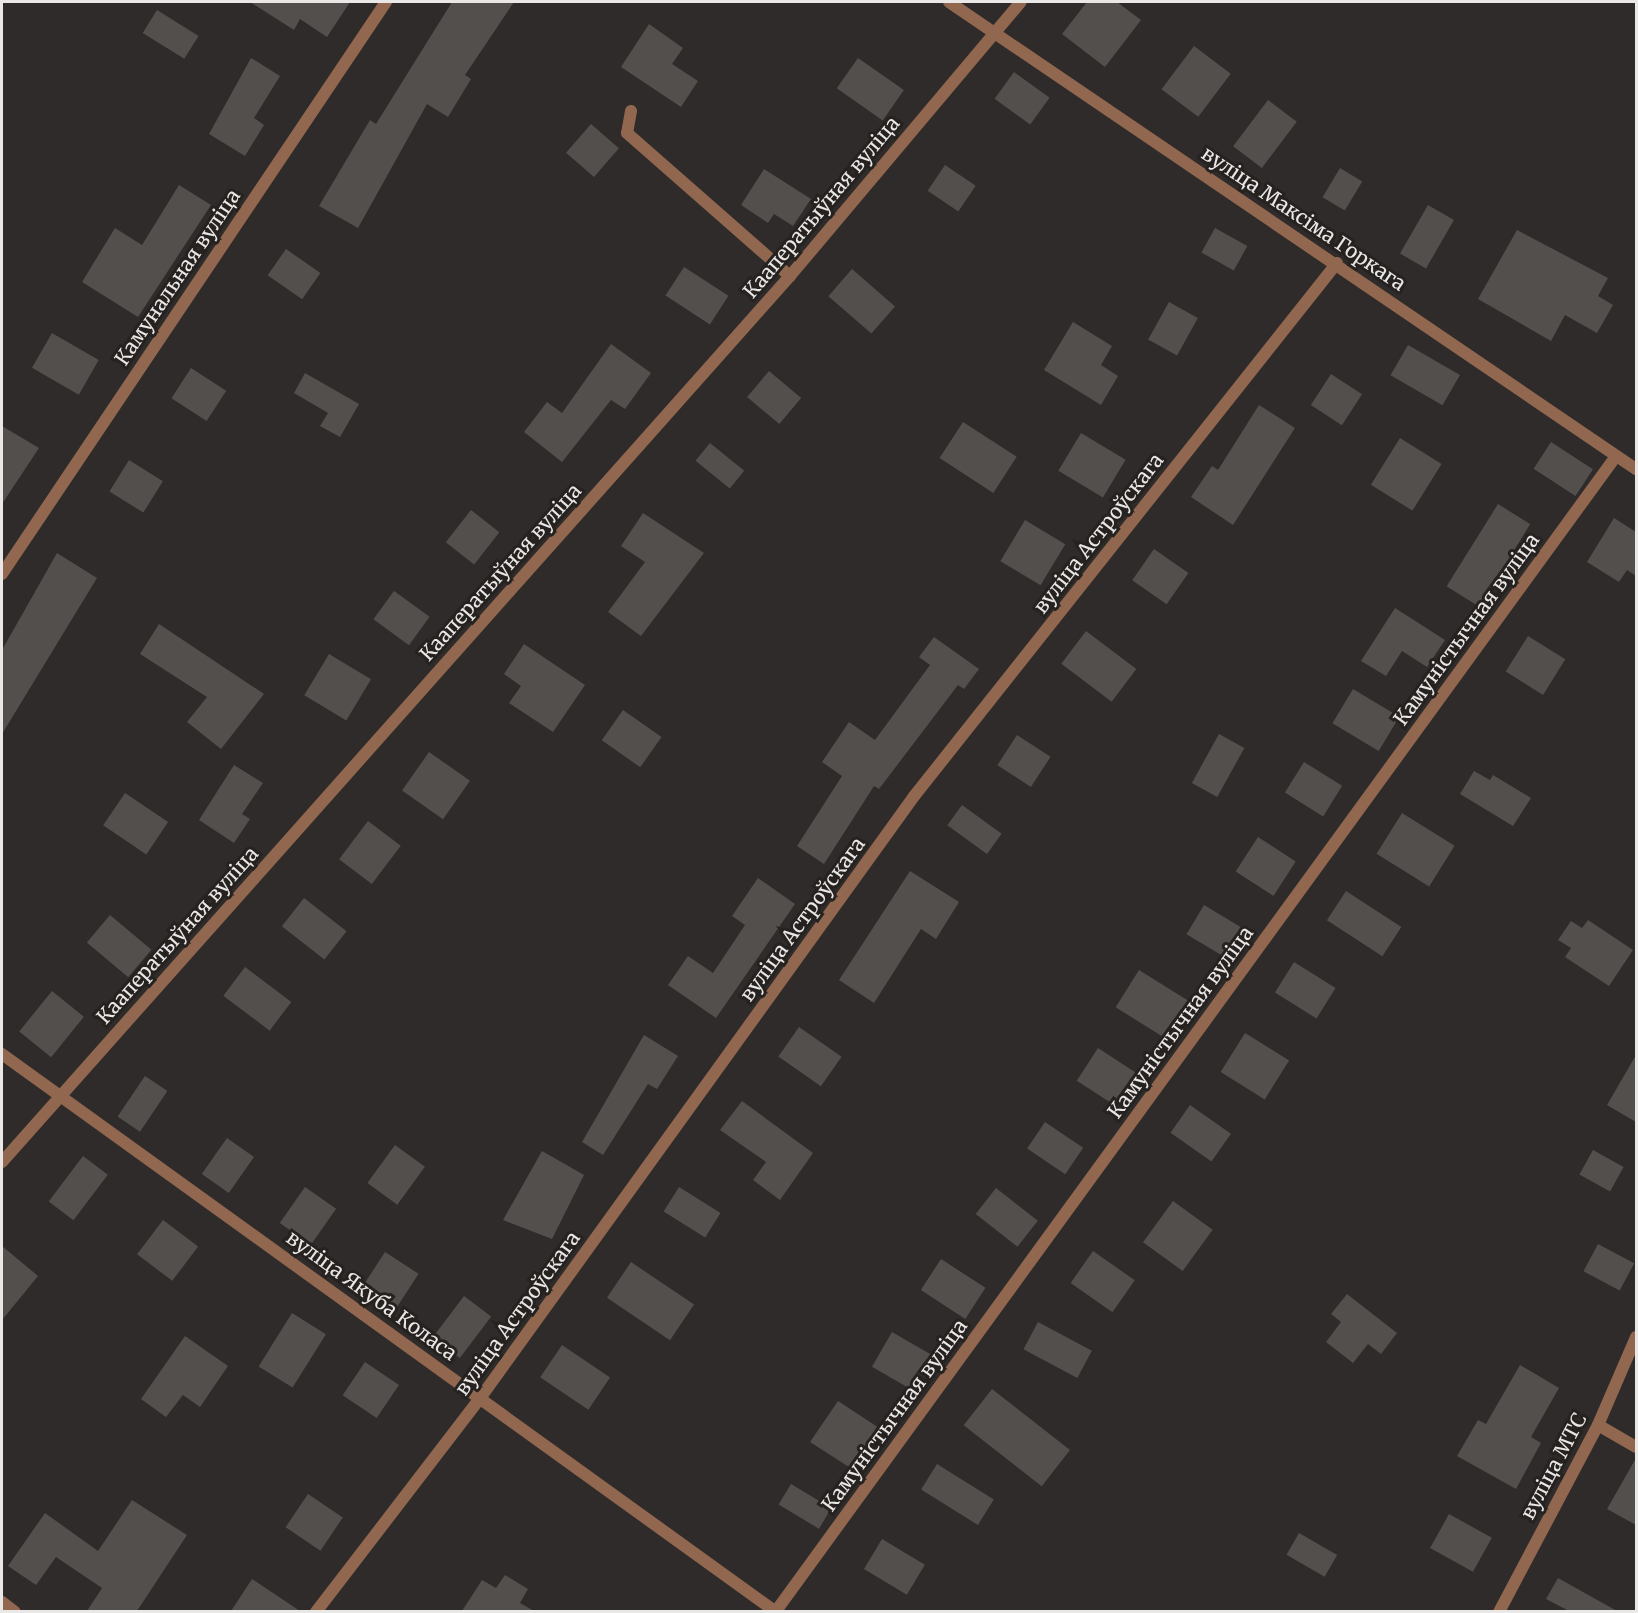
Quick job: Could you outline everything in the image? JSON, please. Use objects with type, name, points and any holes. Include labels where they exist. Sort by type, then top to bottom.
[{"type":"street","name":"Камунальная вуліца","points":[[2,574],[386,2]]},
{"type":"street","name":"вуліца Максіма Горкага","points":[[949,2],[1337,263],[1636,469]]},
{"type":"street","name":"Кааператыўная вуліца","points":[[2,1162],[790,276],[992,33],[1021,2]]},
{"type":"street","points":[[631,111],[627,133],[790,276]]},
{"type":"street","name":"вуліца Астроўскага","points":[[316,1611],[481,1397],[915,795],[1337,263]]},
{"type":"street","name":"Камуністычная вуліца","points":[[776,1611],[1616,456]]},
{"type":"street","name":"вуліца Якуба Коласа","points":[[2,1054],[776,1611]]},
{"type":"street","name":"вуліца МТС","points":[[1499,1611],[1598,1425],[1636,1337]]},
{"type":"street","points":[[1598,1425],[1636,1447]]},
{"type":"street","points":[[2,1602],[15,1611]]},
{"type":"building","points":[[250,2],[350,2],[327,37],[300,19],[294,30]]},
{"type":"building","points":[[452,2],[514,2],[465,75],[471,79],[448,117],[427,104],[358,228],[319,206],[370,120],[376,124]]},
{"type":"building","points":[[1087,2],[1117,2],[1141,20],[1105,67],[1062,34]]},
{"type":"building","points":[[157,10],[199,36],[184,59],[143,33]]},
{"type":"building","points":[[649,24],[683,48],[672,64],[698,81],[681,107],[621,67]]},
{"type":"building","points":[[1194,46],[1231,74],[1198,117],[1162,89]]},
{"type":"building","points":[[251,58],[280,76],[254,118],[264,125],[245,156],[209,134]]},
{"type":"building","points":[[858,58],[904,90],[883,120],[837,88]]},
{"type":"building","points":[[1014,72],[1050,98],[1030,125],[995,99]]},
{"type":"building","points":[[1268,100],[1297,122],[1262,168],[1233,146]]},
{"type":"building","points":[[591,124],[619,148],[594,177],[566,153]]},
{"type":"building","points":[[945,165],[976,186],[958,211],[928,191]]},
{"type":"building","points":[[1340,168],[1362,181],[1345,211],[1322,197]]},
{"type":"building","points":[[764,169],[811,199],[793,226],[774,214],[768,223],[741,205]]},
{"type":"building","points":[[179,185],[211,205],[138,317],[82,282],[115,228],[142,245]]},
{"type":"building","points":[[1428,205],[1454,220],[1426,268],[1400,253]]},
{"type":"building","points":[[1215,228],[1247,246],[1234,270],[1201,252]]},
{"type":"building","points":[[1517,230],[1608,278],[1598,296],[1613,305],[1597,333],[1565,315],[1551,341],[1478,299]]},
{"type":"building","points":[[286,249],[320,273],[302,299],[268,275]]},
{"type":"building","points":[[684,267],[728,296],[710,324],[665,296]]},
{"type":"building","points":[[852,269],[895,306],[871,334],[828,296]]},
{"type":"building","points":[[1169,302],[1198,318],[1177,356],[1148,340]]},
{"type":"building","points":[[1073,322],[1112,346],[1101,365],[1118,376],[1101,405],[1044,370]]},
{"type":"building","points":[[52,333],[99,360],[79,395],[32,368]]},
{"type":"building","points":[[611,344],[651,373],[625,409],[611,400],[562,462],[524,432],[547,402],[562,413]]},
{"type":"building","points":[[1408,345],[1460,375],[1442,405],[1390,375]]},
{"type":"building","points":[[191,368],[226,391],[207,421],[171,398]]},
{"type":"building","points":[[769,371],[801,398],[779,424],[747,397]]},
{"type":"building","points":[[305,373],[359,404],[340,437],[320,426],[328,413],[294,393]]},
{"type":"building","points":[[1331,374],[1362,394],[1342,425],[1311,405]]},
{"type":"building","points":[[1259,405],[1295,428],[1233,525],[1191,497],[1212,466],[1218,470]]},
{"type":"building","points":[[963,422],[1017,457],[993,493],[940,458]]},
{"type":"building","points":[[2,426],[39,448],[2,504]]},
{"type":"building","points":[[1081,433],[1126,460],[1103,497],[1058,471]]},
{"type":"building","points":[[1400,438],[1442,464],[1412,511],[1371,485]]},
{"type":"building","points":[[1551,442],[1593,469],[1576,496],[1534,469]]},
{"type":"building","points":[[710,443],[744,471],[730,489],[696,461]]},
{"type":"building","points":[[129,460],[163,481],[143,513],[109,491]]},
{"type":"building","points":[[1498,504],[1530,524],[1479,606],[1447,586]]},
{"type":"building","points":[[471,510],[499,532],[474,564],[446,542]]},
{"type":"building","points":[[643,513],[704,553],[641,636],[608,612],[645,562],[621,546]]},
{"type":"building","points":[[1614,518],[1636,532],[1636,576],[1627,570],[1619,582],[1587,562]]},
{"type":"building","points":[[1025,520],[1065,544],[1041,585],[1000,561]]},
{"type":"building","points":[[1154,549],[1188,573],[1167,604],[1132,580]]},
{"type":"building","points":[[57,553],[97,578],[2,734],[2,650]]},
{"type":"building","points":[[394,591],[430,617],[409,645],[373,619]]},
{"type":"building","points":[[1395,608],[1445,640],[1427,667],[1402,651],[1386,676],[1361,661]]},
{"type":"building","points":[[159,624],[264,694],[221,749],[187,722],[207,697],[140,654]]},
{"type":"building","points":[[1086,631],[1136,669],[1112,702],[1061,664]]},
{"type":"building","points":[[1528,636],[1565,659],[1543,695],[1506,672]]},
{"type":"building","points":[[934,637],[979,669],[964,689],[958,685],[879,789],[874,786],[824,864],[797,846],[842,776],[822,762],[849,722],[875,740],[930,665],[919,657]]},
{"type":"building","points":[[524,644],[585,685],[553,732],[509,703],[521,686],[504,674]]},
{"type":"building","points":[[329,654],[371,679],[346,720],[304,695]]},
{"type":"building","points":[[1353,689],[1399,717],[1379,751],[1332,723]]},
{"type":"building","points":[[623,710],[662,737],[640,767],[602,740]]},
{"type":"building","points":[[1219,734],[1244,748],[1217,797],[1192,783]]},
{"type":"building","points":[[1017,735],[1051,757],[1031,787],[997,765]]},
{"type":"building","points":[[429,752],[470,781],[443,819],[402,791]]},
{"type":"building","points":[[1304,762],[1342,786],[1323,816],[1285,793]]},
{"type":"building","points":[[234,765],[263,783],[242,814],[250,819],[234,843],[199,820]]},
{"type":"building","points":[[1474,771],[1490,780],[1493,775],[1531,798],[1513,826],[1460,794]]},
{"type":"building","points":[[125,793],[168,822],[146,854],[103,825]]},
{"type":"building","points":[[962,805],[1002,834],[987,854],[947,825]]},
{"type":"building","points":[[1402,813],[1455,846],[1429,887],[1377,854]]},
{"type":"building","points":[[368,821],[401,846],[372,884],[339,859]]},
{"type":"building","points":[[1258,837],[1296,862],[1273,896],[1236,871]]},
{"type":"building","points":[[910,871],[959,902],[936,939],[921,929],[874,1003],[839,980]]},
{"type":"building","points":[[758,878],[795,904],[716,1018],[668,985],[688,956],[713,973],[745,925],[732,916]]},
{"type":"building","points":[[1346,891],[1401,927],[1382,956],[1327,920]]},
{"type":"building","points":[[304,898],[347,931],[324,960],[282,926]]},
{"type":"building","points":[[1204,905],[1243,928],[1225,957],[1186,934]]},
{"type":"building","points":[[110,915],[151,950],[128,977],[87,943]]},
{"type":"building","points":[[1588,920],[1633,950],[1609,986],[1565,957],[1571,948],[1558,940],[1571,921],[1582,928]]},
{"type":"building","points":[[1294,962],[1336,988],[1316,1018],[1275,993]]},
{"type":"building","points":[[245,967],[291,1002],[270,1031],[223,996]]},
{"type":"building","points":[[1139,970],[1190,1002],[1167,1039],[1116,1007]]},
{"type":"building","points":[[52,991],[84,1017],[51,1057],[19,1031]]},
{"type":"building","points":[[799,1027],[842,1057],[821,1086],[778,1056]]},
{"type":"building","points":[[1245,1033],[1289,1061],[1265,1100],[1221,1072]]},
{"type":"building","points":[[644,1035],[678,1056],[657,1089],[648,1084],[603,1155],[582,1142]]},
{"type":"building","points":[[1098,1048],[1138,1074],[1117,1107],[1077,1081]]},
{"type":"building","points":[[1636,1055],[1636,1122],[1607,1105]]},
{"type":"building","points":[[145,1076],[167,1091],[140,1132],[118,1117]]},
{"type":"building","points":[[742,1101],[813,1153],[780,1200],[753,1180],[766,1162],[720,1130]]},
{"type":"building","points":[[1190,1105],[1231,1134],[1211,1162],[1170,1133]]},
{"type":"building","points":[[1045,1122],[1083,1148],[1065,1174],[1027,1149]]},
{"type":"building","points":[[227,1138],[254,1157],[229,1193],[202,1174]]},
{"type":"building","points":[[395,1145],[425,1167],[397,1205],[367,1183]]},
{"type":"building","points":[[1593,1150],[1624,1167],[1610,1191],[1579,1174]]},
{"type":"building","points":[[542,1151],[584,1175],[552,1239],[503,1220]]},
{"type":"building","points":[[83,1156],[108,1175],[73,1220],[49,1202]]},
{"type":"building","points":[[305,1187],[336,1209],[311,1245],[280,1223]]},
{"type":"building","points":[[679,1187],[721,1213],[705,1238],[664,1212]]},
{"type":"building","points":[[996,1188],[1038,1221],[1017,1247],[976,1214]]},
{"type":"building","points":[[1173,1201],[1213,1230],[1183,1271],[1143,1242]]},
{"type":"building","points":[[163,1220],[198,1246],[172,1281],[137,1254]]},
{"type":"building","points":[[1598,1244],[1634,1263],[1620,1291],[1583,1271]]},
{"type":"building","points":[[2,1246],[38,1276],[2,1320]]},
{"type":"building","points":[[1093,1251],[1135,1280],[1112,1312],[1071,1283]]},
{"type":"building","points":[[385,1252],[419,1274],[396,1308],[363,1286]]},
{"type":"building","points":[[941,1259],[985,1288],[965,1319],[921,1290]]},
{"type":"building","points":[[631,1262],[694,1304],[670,1340],[607,1298]]},
{"type":"building","points":[[1347,1294],[1397,1333],[1381,1354],[1368,1344],[1353,1363],[1326,1342],[1341,1322],[1331,1314]]},
{"type":"building","points":[[464,1296],[491,1316],[460,1358],[433,1338]]},
{"type":"building","points":[[292,1313],[326,1334],[293,1388],[259,1366]]},
{"type":"building","points":[[1038,1322],[1092,1351],[1077,1378],[1023,1349]]},
{"type":"building","points":[[892,1332],[934,1356],[914,1391],[872,1367]]},
{"type":"building","points":[[185,1336],[228,1366],[200,1407],[183,1395],[166,1417],[141,1399]]},
{"type":"building","points":[[562,1345],[610,1377],[588,1410],[540,1377]]},
{"type":"building","points":[[365,1362],[399,1385],[377,1418],[343,1395]]},
{"type":"building","points":[[1520,1365],[1559,1388],[1531,1437],[1541,1443],[1516,1489],[1457,1456],[1478,1420],[1486,1424]]},
{"type":"building","points":[[992,1389],[1070,1450],[1042,1486],[964,1425]]},
{"type":"building","points":[[838,1401],[882,1430],[862,1460],[856,1456],[849,1467],[810,1442]]},
{"type":"building","points":[[1636,1458],[1636,1525],[1607,1509]]},
{"type":"building","points":[[937,1464],[994,1500],[978,1525],[921,1489]]},
{"type":"building","points":[[791,1484],[831,1508],[819,1529],[779,1505]]},
{"type":"building","points":[[308,1494],[343,1517],[320,1551],[286,1527]]},
{"type":"building","points":[[132,1500],[187,1535],[137,1611],[87,1611],[102,1588],[56,1557],[36,1585],[8,1566],[45,1513],[98,1551]]},
{"type":"building","points":[[1449,1514],[1492,1538],[1473,1572],[1430,1548]]},
{"type":"building","points":[[1299,1533],[1337,1555],[1325,1577],[1286,1555]]},
{"type":"building","points":[[882,1539],[925,1565],[907,1595],[864,1569]]},
{"type":"building","points":[[505,1575],[528,1589],[520,1603],[534,1611],[462,1611],[482,1580],[496,1588]]},
{"type":"building","points":[[1558,1578],[1617,1611],[1569,1611],[1546,1599]]},
{"type":"building","points":[[252,1579],[300,1611],[231,1611]]}]
